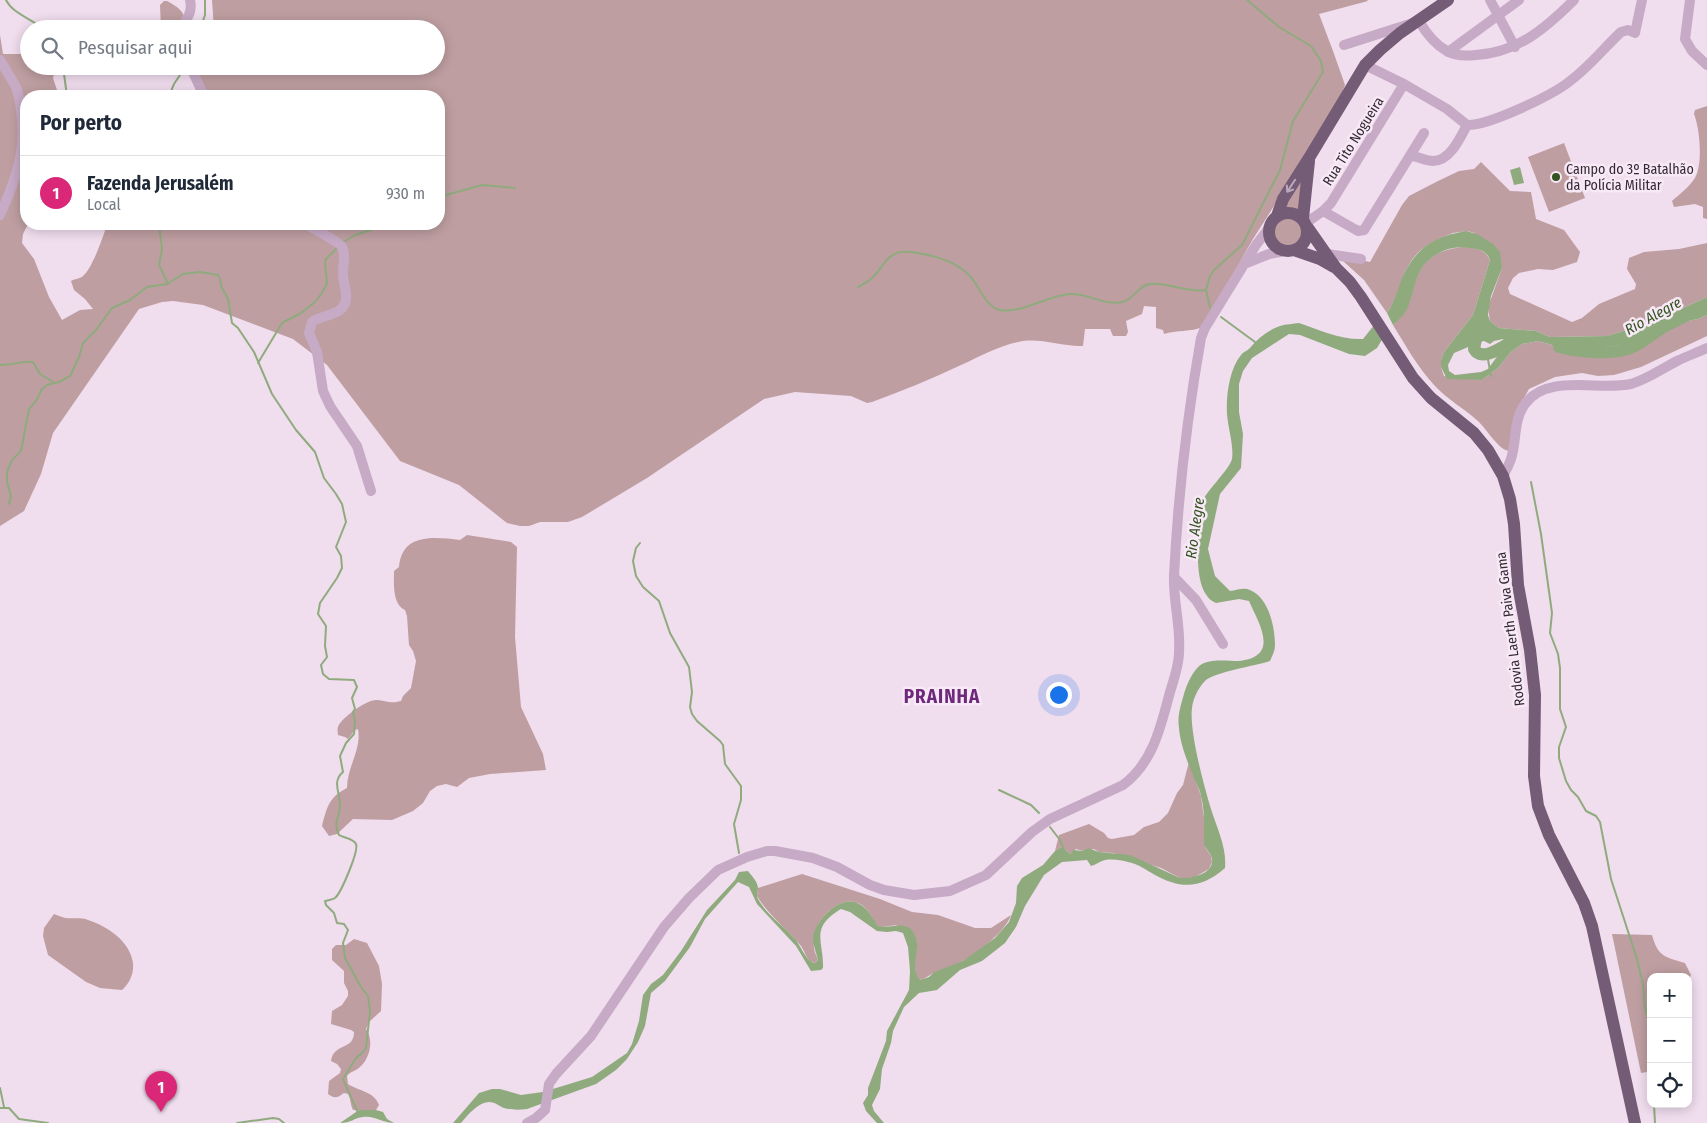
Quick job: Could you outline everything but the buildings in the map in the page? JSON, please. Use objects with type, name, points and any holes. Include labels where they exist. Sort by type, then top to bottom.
[{"type":"main road","points":[[1309,158],[1305,223],[1306,240],[1303,244],[1290,251],[1274,245],[1269,234],[1269,228],[1277,216],[1283,199],[1365,65],[1380,50],[1448,0]]},
{"type":"main road","points":[[1277,216],[1289,212],[1295,213],[1305,223]]},
{"type":"main road","name":"Rodovia Laerth Paiva Gama","points":[[1305,223],[1336,268],[1350,282],[1372,312],[1413,378],[1432,398],[1474,433],[1488,450],[1503,476],[1510,499],[1514,524],[1518,585],[1530,650],[1535,694],[1534,776],[1538,806],[1549,836],[1584,903],[1592,926],[1635,1123]]},
{"type":"main road","name":"Rodovia Laerth Paiva Gama","points":[[1290,251],[1320,259],[1336,268]]},
{"type":"street","points":[[186,20],[192,6],[190,0]]},
{"type":"street","points":[[1490,0],[1514,47]]},
{"type":"street","points":[[1448,52],[1519,0]]},
{"type":"street","points":[[1365,65],[1404,84],[1447,109],[1467,125],[1480,123],[1533,102],[1569,82],[1621,32],[1628,30],[1635,34],[1642,0]]},
{"type":"street","points":[[1690,0],[1684,39],[1692,51],[1707,65]]},
{"type":"street","points":[[1344,45],[1419,20],[1427,34],[1436,44],[1448,52],[1458,55],[1486,55],[1514,47],[1540,30],[1570,1]]},
{"type":"street","points":[[0,60],[15,86],[20,107]]},
{"type":"street","points":[[194,75],[201,90]]},
{"type":"street","name":"Rua Tito Nogueira","points":[[1305,223],[1331,203],[1404,84]]},
{"type":"street","points":[[1410,156],[1418,156],[1430,161],[1441,159],[1455,147],[1467,125]]},
{"type":"street","points":[[1323,211],[1361,232],[1364,230],[1424,133]]},
{"type":"street","points":[[0,215],[16,178],[20,160]]},
{"type":"street","points":[[527,1123],[541,1114],[547,1103],[547,1088],[556,1074],[591,1036],[664,927],[689,898],[718,870],[747,857],[767,851],[775,851],[821,861],[884,890],[914,895],[950,891],[986,875],[1032,832],[1050,819],[1123,785],[1133,778],[1144,765],[1157,739],[1180,651],[1174,577],[1183,455],[1201,338],[1205,328],[1244,264],[1269,228]]},
{"type":"street","points":[[316,230],[339,244],[344,252],[343,279],[346,295],[344,305],[339,311],[312,322],[309,333],[317,352],[323,391],[330,406],[357,446],[371,491]]},
{"type":"street","points":[[1244,264],[1269,254],[1290,251]]},
{"type":"street","points":[[1326,254],[1361,259]]},
{"type":"street","points":[[1503,476],[1511,459],[1519,414],[1531,397],[1558,386],[1609,387],[1632,384],[1707,348]]},
{"type":"street","points":[[1174,577],[1196,600],[1223,644]]},
{"type":"shaded area","points":[[212,0],[1368,1],[1319,14],[1345,85],[1336,109],[1253,239],[1203,327],[1164,334],[1163,330],[1156,328],[1156,307],[1144,306],[1142,314],[1126,321],[1128,332],[1126,336],[1113,336],[1110,329],[1085,329],[1083,346],[1026,341],[1003,346],[916,385],[872,402],[867,403],[851,396],[795,392],[764,399],[647,478],[582,517],[568,522],[540,522],[529,526],[520,526],[507,523],[459,485],[400,461],[327,365],[293,339],[203,305],[173,301],[162,302],[139,309],[53,433],[41,474],[24,511],[0,526],[0,35],[3,54],[20,54],[20,75],[54,75],[57,90],[20,90],[20,230],[25,230],[22,243],[34,259],[49,297],[62,320],[80,310],[93,309],[74,290],[71,281],[82,277],[90,266],[105,230],[445,230],[445,90],[196,90],[189,75],[445,75],[445,20],[213,20]]},
{"type":"shaded area","points":[[164,1],[172,4],[182,12],[185,20],[161,20],[160,5]]},
{"type":"shaded area","points":[[1707,106],[1707,219],[1703,218],[1703,207],[1695,204],[1674,207],[1672,201],[1690,184],[1698,172],[1700,146],[1694,114],[1695,110]]},
{"type":"shaded area","name":"Campo do 3º Batalhão da Polícia Militar","points":[[1564,143],[1585,198],[1549,212],[1528,157]]},
{"type":"shaded area","points":[[1481,162],[1510,191],[1531,192],[1536,219],[1564,230],[1580,252],[1577,262],[1553,270],[1538,269],[1519,273],[1513,278],[1508,288],[1510,294],[1572,322],[1582,318],[1599,304],[1635,289],[1636,284],[1627,269],[1629,258],[1644,252],[1679,249],[1707,243],[1707,297],[1653,322],[1607,336],[1550,337],[1536,331],[1499,328],[1490,321],[1488,307],[1502,268],[1479,236],[1471,232],[1465,232],[1453,233],[1442,238],[1416,255],[1405,273],[1387,313],[1364,280],[1343,261],[1345,257],[1370,262],[1409,196],[1459,171],[1474,169]]},
{"type":"shaded area","points":[[1307,165],[1302,212],[1293,210],[1281,211]]},
{"type":"shaded area","points":[[1520,167],[1524,183],[1514,185],[1510,170]]},
{"type":"shaded area","points":[[1289,215],[1295,216],[1300,220],[1304,225],[1304,237],[1300,242],[1295,246],[1289,247],[1283,246],[1278,242],[1274,237],[1273,231],[1274,225],[1278,220],[1283,216]]},
{"type":"shaded area","points":[[1466,231],[1477,234],[1493,244],[1500,252],[1502,268],[1491,296],[1488,315],[1490,321],[1499,328],[1536,331],[1550,337],[1607,336],[1653,322],[1707,297],[1707,315],[1655,330],[1635,344],[1570,350],[1538,341],[1522,344],[1511,352],[1498,368],[1482,380],[1447,379],[1441,367],[1441,360],[1444,352],[1473,315],[1490,260],[1486,254],[1479,250],[1461,247],[1439,253],[1426,263],[1418,275],[1408,307],[1393,325],[1387,313],[1412,260],[1434,241]],"holes":[[[1503,339],[1507,343],[1488,369],[1481,372],[1455,375],[1449,371],[1448,365],[1454,353],[1484,341],[1490,344]]]},
{"type":"shaded area","points":[[1462,247],[1475,248],[1482,251],[1490,260],[1473,315],[1444,352],[1441,367],[1444,376],[1482,380],[1498,368],[1511,352],[1522,344],[1538,341],[1570,350],[1635,344],[1655,330],[1707,315],[1707,336],[1641,367],[1614,375],[1598,376],[1582,373],[1555,377],[1529,389],[1515,414],[1509,451],[1505,450],[1479,422],[1435,386],[1418,364],[1393,325],[1403,313],[1409,301],[1422,267],[1430,258],[1443,251]]},
{"type":"shaded area","points":[[1299,323],[1338,336],[1355,339],[1363,339],[1375,324],[1383,338],[1377,348],[1365,356],[1349,354],[1300,335],[1289,334],[1252,358],[1243,371],[1239,384],[1239,412],[1243,434],[1241,468],[1220,494],[1208,549],[1215,576],[1230,591],[1248,589],[1262,599],[1270,614],[1275,646],[1270,661],[1226,672],[1205,681],[1198,690],[1193,705],[1192,718],[1195,744],[1208,799],[1223,846],[1225,868],[1208,880],[1192,885],[1174,883],[1136,864],[1114,860],[1103,861],[1091,866],[1087,860],[1062,862],[1044,875],[1025,906],[1016,927],[1005,943],[982,961],[960,970],[937,990],[919,993],[904,1007],[893,1031],[882,1069],[880,1089],[872,1105],[874,1111],[884,1123],[877,1123],[866,1111],[863,1103],[868,1095],[868,1088],[886,1041],[887,1031],[909,990],[908,947],[903,933],[877,931],[850,912],[841,909],[825,922],[820,935],[823,968],[811,971],[796,946],[757,904],[749,887],[738,882],[705,919],[690,947],[665,981],[651,993],[645,1026],[638,1042],[627,1059],[616,1070],[596,1084],[527,1109],[507,1109],[489,1102],[477,1107],[461,1123],[453,1123],[479,1093],[492,1089],[500,1089],[521,1095],[543,1092],[592,1077],[627,1053],[632,1044],[639,1021],[643,995],[651,984],[663,975],[707,910],[735,880],[739,872],[748,871],[757,883],[757,897],[762,905],[796,940],[812,962],[815,963],[818,960],[813,937],[819,923],[831,909],[846,902],[854,902],[866,909],[878,926],[905,926],[910,928],[917,941],[915,967],[920,980],[929,977],[934,972],[963,961],[995,938],[1009,922],[1016,903],[1017,886],[1022,878],[1043,865],[1061,847],[1071,854],[1073,850],[1083,851],[1088,848],[1099,852],[1130,855],[1180,878],[1190,878],[1206,872],[1212,864],[1212,859],[1204,844],[1204,813],[1200,793],[1182,746],[1179,719],[1181,706],[1189,681],[1200,665],[1213,661],[1238,661],[1251,658],[1259,653],[1263,646],[1263,638],[1258,620],[1249,601],[1239,599],[1216,603],[1204,592],[1198,564],[1199,510],[1202,501],[1227,469],[1232,459],[1227,399],[1229,383],[1237,361],[1242,354],[1267,332],[1282,325]]},
{"type":"shaded area","points":[[467,535],[511,542],[517,547],[515,637],[521,707],[543,754],[546,770],[490,774],[469,778],[457,787],[446,784],[437,786],[430,791],[423,803],[413,811],[392,820],[353,819],[337,834],[329,836],[322,826],[325,813],[332,799],[347,788],[359,736],[358,729],[348,739],[338,735],[340,723],[355,710],[367,703],[377,700],[401,701],[411,688],[416,661],[409,645],[407,616],[396,598],[394,571],[399,567],[401,556],[406,548],[413,543],[430,538],[460,540]]},
{"type":"shaded area","points":[[1189,762],[1201,796],[1206,833],[1205,847],[1211,856],[1212,862],[1209,869],[1195,877],[1180,878],[1161,868],[1113,853],[1099,852],[1094,849],[1083,851],[1076,849],[1071,854],[1061,847],[1055,851],[1059,835],[1089,824],[1112,839],[1134,835],[1144,827],[1159,822],[1168,813],[1177,793],[1183,785]]},
{"type":"shaded area","points":[[802,874],[880,899],[912,912],[938,915],[975,928],[991,928],[1011,915],[997,935],[976,952],[960,963],[937,971],[920,980],[915,967],[917,941],[896,925],[878,926],[868,911],[860,904],[854,902],[842,903],[830,910],[818,925],[814,946],[818,960],[815,963],[808,959],[801,946],[767,910],[757,896],[758,888]]},
{"type":"shaded area","points":[[54,914],[65,918],[82,919],[103,926],[122,941],[131,955],[133,967],[129,981],[122,990],[100,988],[86,982],[48,955],[43,936],[44,928]]},
{"type":"shaded area","points":[[1612,934],[1652,935],[1657,948],[1663,955],[1685,963],[1690,973],[1647,973],[1647,1072],[1641,1073]]},
{"type":"shaded area","points":[[354,939],[367,943],[379,966],[382,984],[381,1011],[369,1022],[366,1029],[370,1038],[370,1049],[360,1067],[347,1076],[348,1084],[377,1100],[379,1105],[376,1110],[353,1110],[348,1094],[344,1093],[340,1096],[332,1097],[328,1094],[329,1081],[340,1073],[341,1069],[331,1061],[333,1055],[340,1048],[351,1042],[354,1032],[331,1024],[332,1011],[342,1005],[348,996],[344,983],[344,971],[332,960],[332,949],[336,945],[346,945]]},
{"type":"shaded area","points":[[359,1110],[383,1112],[387,1119],[394,1123],[367,1117],[340,1123]]},
{"type":"waterway","points":[[6,0],[13,9],[30,20]]},
{"type":"waterway","points":[[203,20],[205,0]]},
{"type":"waterway","points":[[1210,308],[1206,290],[1210,276],[1214,270],[1242,245],[1280,170],[1293,121],[1323,72],[1321,61],[1311,46],[1279,27],[1247,0]]},
{"type":"waterway","points":[[64,75],[66,90]]},
{"type":"waterway","points":[[172,90],[180,75]]},
{"type":"waterway","points":[[445,195],[482,185],[515,188]]},
{"type":"waterway","points":[[160,230],[162,249],[159,265],[168,284]]},
{"type":"waterway","points":[[343,242],[355,235],[371,230]]},
{"type":"waterway","points":[[258,363],[282,323],[301,313],[315,302],[322,293],[327,283],[326,259],[338,247]]},
{"type":"waterway","points":[[858,287],[874,276],[893,254],[906,252],[935,257],[958,266],[972,278],[990,305],[1000,310],[1008,311],[1026,307],[1053,297],[1070,294],[1083,295],[1102,301],[1122,302],[1126,301],[1142,287],[1150,284],[1199,291],[1206,290]]},
{"type":"waterway","points":[[9,504],[11,496],[7,482],[7,472],[12,460],[21,451],[29,409],[36,401],[42,389],[47,385],[59,382],[70,376],[83,343],[96,330],[112,308],[130,300],[147,287],[167,284],[183,274],[200,272],[218,275],[228,299],[232,323],[238,328],[254,352],[272,394],[296,430],[315,452],[324,478],[342,504],[346,522],[336,547],[341,556],[342,568],[320,603],[318,614],[326,626],[325,646],[327,657],[321,665],[323,674],[329,679],[354,680],[357,687],[352,698],[355,709],[353,712],[355,721],[354,734],[346,743],[340,756],[343,772],[339,776],[337,784],[340,807],[336,823],[339,835],[353,840],[356,844],[355,855],[338,895],[334,899],[325,901],[326,905],[334,913],[337,923],[344,924],[348,930],[343,943],[345,958],[368,996],[370,1011],[366,1048],[356,1058],[343,1079],[358,1113]]},
{"type":"waterway","name":"Rio Alegre","points":[[1559,347],[1596,352],[1625,350],[1637,345],[1662,328],[1707,304]]},
{"type":"waterway","points":[[1221,317],[1255,342]]},
{"type":"waterway","name":"Rio Alegre","points":[[1478,329],[1474,349],[1478,353],[1483,354],[1496,351],[1521,337]]},
{"type":"waterway","points":[[1487,354],[1491,376]]},
{"type":"waterway","points":[[0,365],[33,362],[40,374],[53,382]]},
{"type":"waterway","points":[[1531,482],[1541,534],[1552,613],[1550,633],[1558,654],[1560,668],[1560,709],[1566,727],[1559,747],[1559,758],[1566,781],[1571,790],[1578,797],[1586,811],[1596,816],[1600,822],[1611,879],[1637,959],[1648,1018]]},
{"type":"waterway","points":[[640,543],[636,548],[633,561],[636,576],[643,587],[659,601],[670,633],[689,667],[692,692],[690,707],[692,714],[723,745],[725,764],[741,786],[741,800],[734,824],[739,853]]},
{"type":"waterway","points":[[999,790],[1031,805],[1039,813]]},
{"type":"waterway","points":[[1050,827],[1060,840],[1064,850]]},
{"type":"waterway","points":[[0,1088],[4,1107]]},
{"type":"waterway","points":[[0,1108],[9,1108],[19,1119],[48,1123]]},
{"type":"waterway","points":[[1654,1108],[1655,1123]]},
{"type":"waterway","points":[[237,1123],[273,1118],[279,1119],[284,1123]]},
{"type":"place","name":"Campo do 3º Batalhão da Polícia Militar","points":[[1556,177]]},
{"type":"place","name":"Fazenda Jerusalém","points":[[161,1112]]},
{"type":"district","name":"PRAINHA","points":[[942,696]]}]
